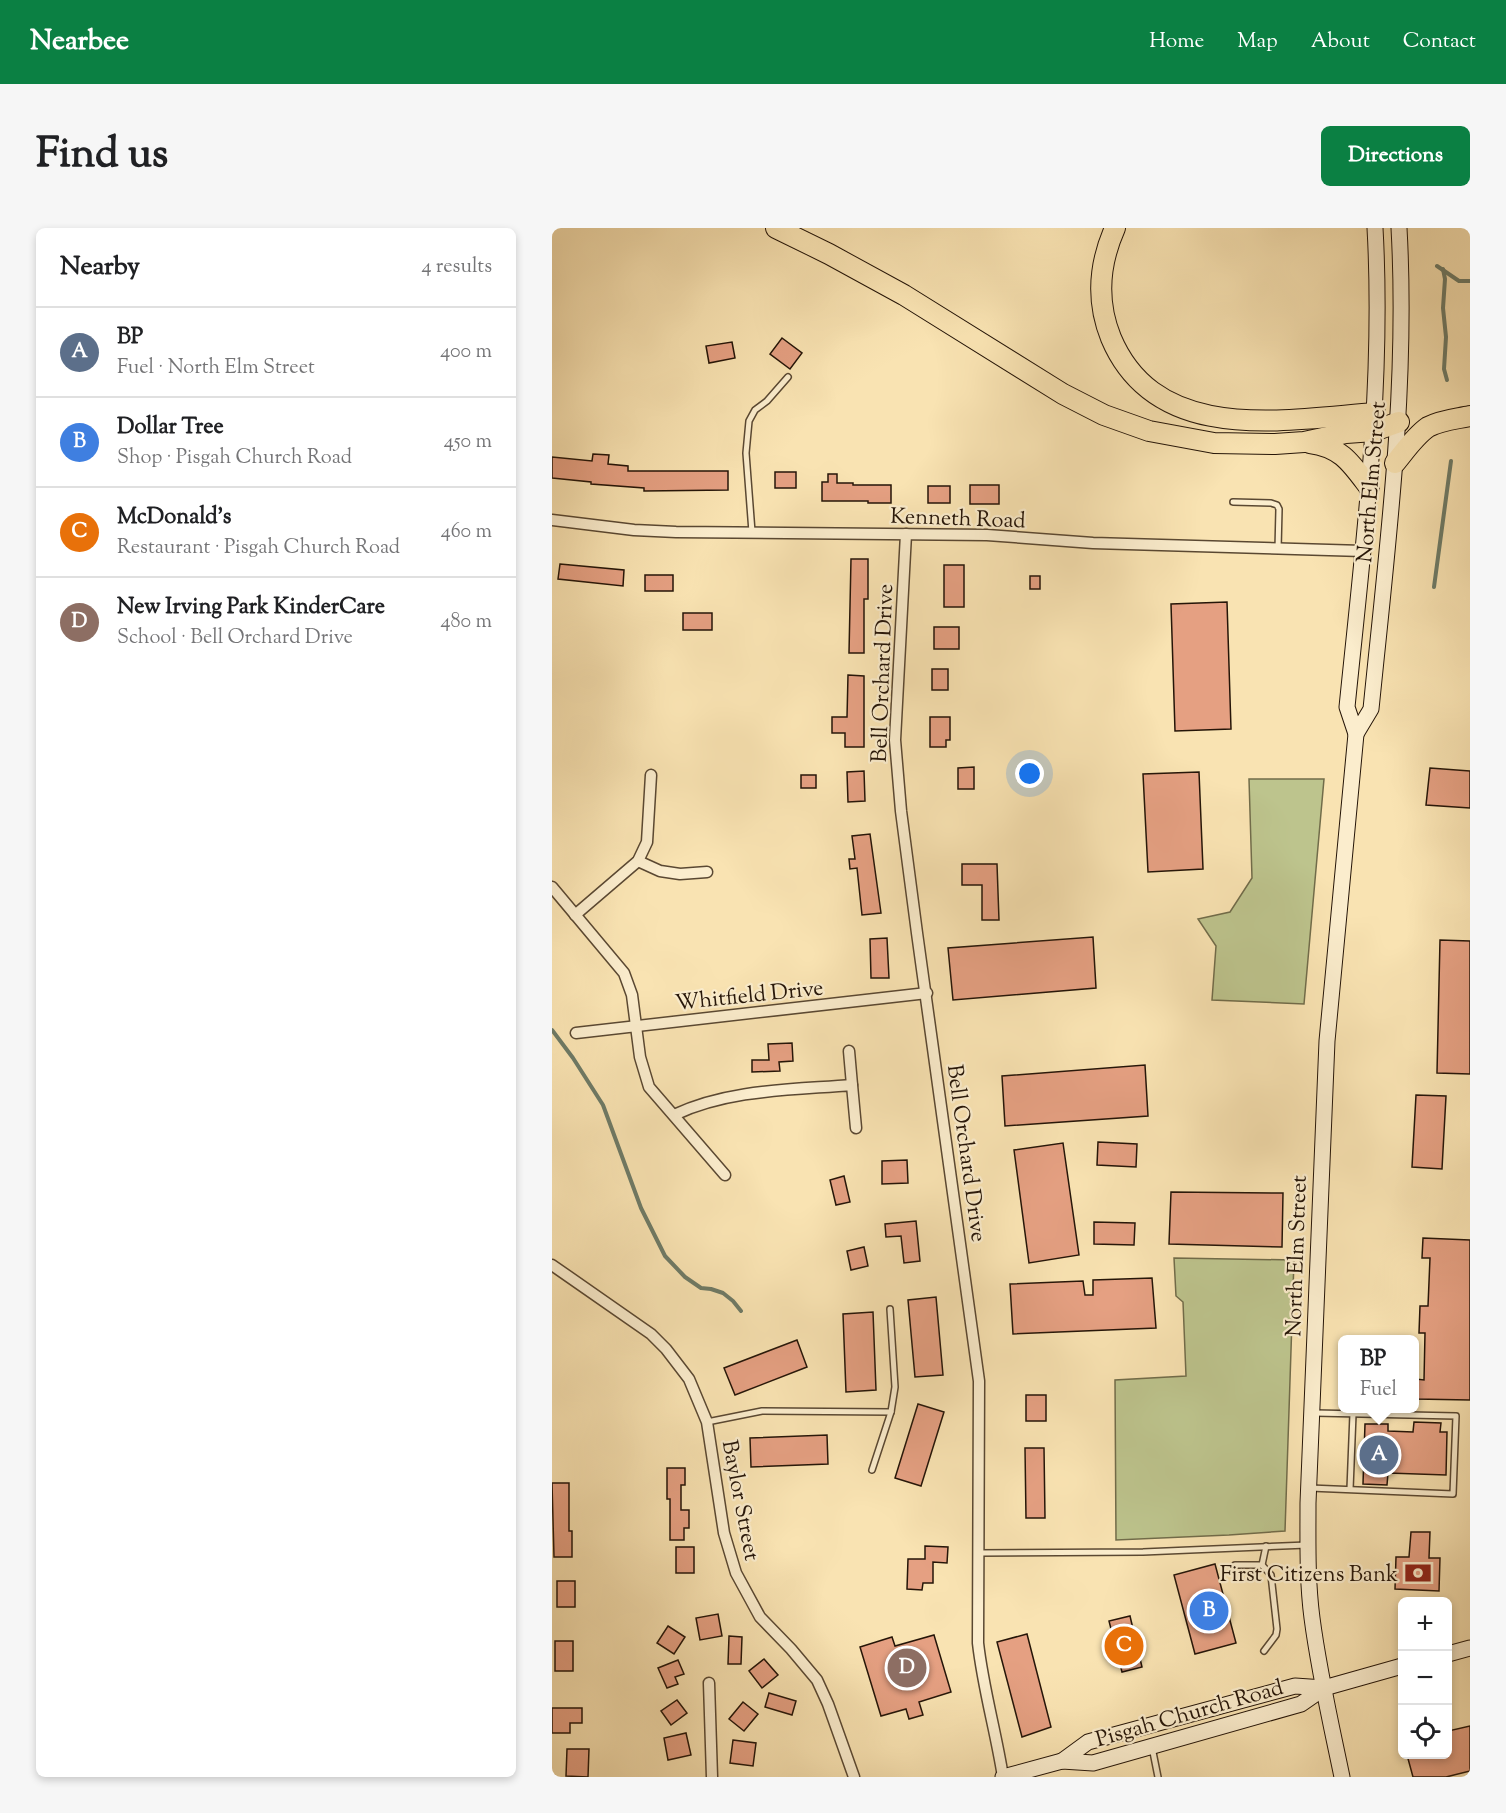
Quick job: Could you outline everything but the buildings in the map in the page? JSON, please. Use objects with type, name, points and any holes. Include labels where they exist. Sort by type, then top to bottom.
[{"type":"highway","points":[[776,228],[868,275],[1048,385],[1104,415],[1149,431],[1192,440],[1255,445],[1304,442],[1346,433],[1374,422]]},
{"type":"highway","points":[[1115,228],[1103,262],[1101,280],[1103,313],[1121,358],[1138,379],[1157,395],[1185,410],[1218,418],[1399,422]]},
{"type":"highway","points":[[1395,463],[1429,427],[1446,420],[1470,416]]},
{"type":"highway","points":[[1304,442],[1339,452],[1353,465],[1369,487]]},
{"type":"main road","name":"North Elm Street","points":[[1342,1777],[1312,1617],[1308,1487],[1328,1041],[1356,734],[1347,707],[1374,422],[1378,315],[1375,228]]},
{"type":"main road","name":"North Elm Street","points":[[1356,734],[1371,709],[1399,422],[1402,315],[1399,228]]},
{"type":"main road","points":[[1452,1653],[1470,1648]]},
{"type":"main road","name":"Pisgah Church Road","points":[[1003,1777],[1062,1761],[1093,1763],[1301,1704],[1324,1688],[1398,1667]]},
{"type":"main road","name":"Pisgah Church Road","points":[[1062,1761],[1088,1742],[1295,1686],[1324,1688]]},
{"type":"street","name":"Kenneth Road","points":[[552,520],[644,530],[753,534],[987,534],[1075,542],[1363,551]]},
{"type":"street","name":"Bell Orchard Drive","points":[[906,534],[895,740],[901,811],[979,1381],[978,1643],[980,1664],[1003,1777]]},
{"type":"street","points":[[575,915],[638,861],[647,842],[651,775]]},
{"type":"street","points":[[638,861],[660,872],[680,874],[706,872]]},
{"type":"street","points":[[552,887],[624,973],[632,995],[640,1057],[649,1087],[725,1174]]},
{"type":"street","name":"Whitfield Drive","points":[[576,1033],[927,993]]},
{"type":"street","points":[[849,1051],[856,1128]]},
{"type":"street","points":[[674,1115],[714,1100],[760,1093],[852,1085]]},
{"type":"street","name":"Baylor Street","points":[[552,1265],[634,1322],[666,1348],[689,1379],[707,1422],[724,1533],[736,1573],[760,1617],[817,1680],[854,1777]]},
{"type":"street","points":[[709,1683],[712,1777]]},
{"type":"lane","points":[[753,534],[746,453],[749,422],[755,410],[767,402],[788,377]]},
{"type":"lane","points":[[1233,502],[1277,505],[1279,509],[1278,549]]},
{"type":"lane","points":[[872,1470],[891,1412],[895,1387],[890,1309]]},
{"type":"lane","points":[[707,1422],[762,1411],[891,1412]]},
{"type":"lane","points":[[1308,1487],[1453,1494],[1456,1416],[1311,1413]]},
{"type":"lane","points":[[1350,1489],[1353,1414]]},
{"type":"lane","points":[[979,1553],[1143,1552],[1308,1545]]},
{"type":"lane","points":[[1262,1565],[1266,1546]]},
{"type":"lane","points":[[1235,1565],[1262,1565],[1271,1575],[1277,1629],[1276,1635],[1264,1651]]},
{"type":"lane","points":[[1152,1746],[1158,1777]]},
{"type":"green space","points":[[1249,779],[1324,779],[1304,1004],[1212,1000],[1216,946],[1198,919],[1230,912],[1252,878]]},
{"type":"green space","points":[[1174,1258],[1294,1260],[1285,1531],[1116,1540],[1115,1380],[1186,1376],[1183,1302],[1176,1296]]},
{"type":"waterway","points":[[1437,266],[1459,281],[1470,281]]},
{"type":"waterway","points":[[1443,269],[1446,337],[1444,369],[1447,380]]},
{"type":"waterway","points":[[1434,587],[1451,461]]},
{"type":"waterway","points":[[552,1030],[603,1105],[641,1208],[665,1256],[685,1277],[701,1288],[723,1293],[741,1311]]},
{"type":"place","name":"BP","points":[[1379,1455]]},
{"type":"place","name":"First Citizens Bank","points":[[1418,1573]]},
{"type":"place","name":"Dollar Tree","points":[[1209,1611]]},
{"type":"place","name":"McDonald's","points":[[1124,1646]]},
{"type":"place","name":"New Irving Park KinderCare","points":[[907,1668]]}]
